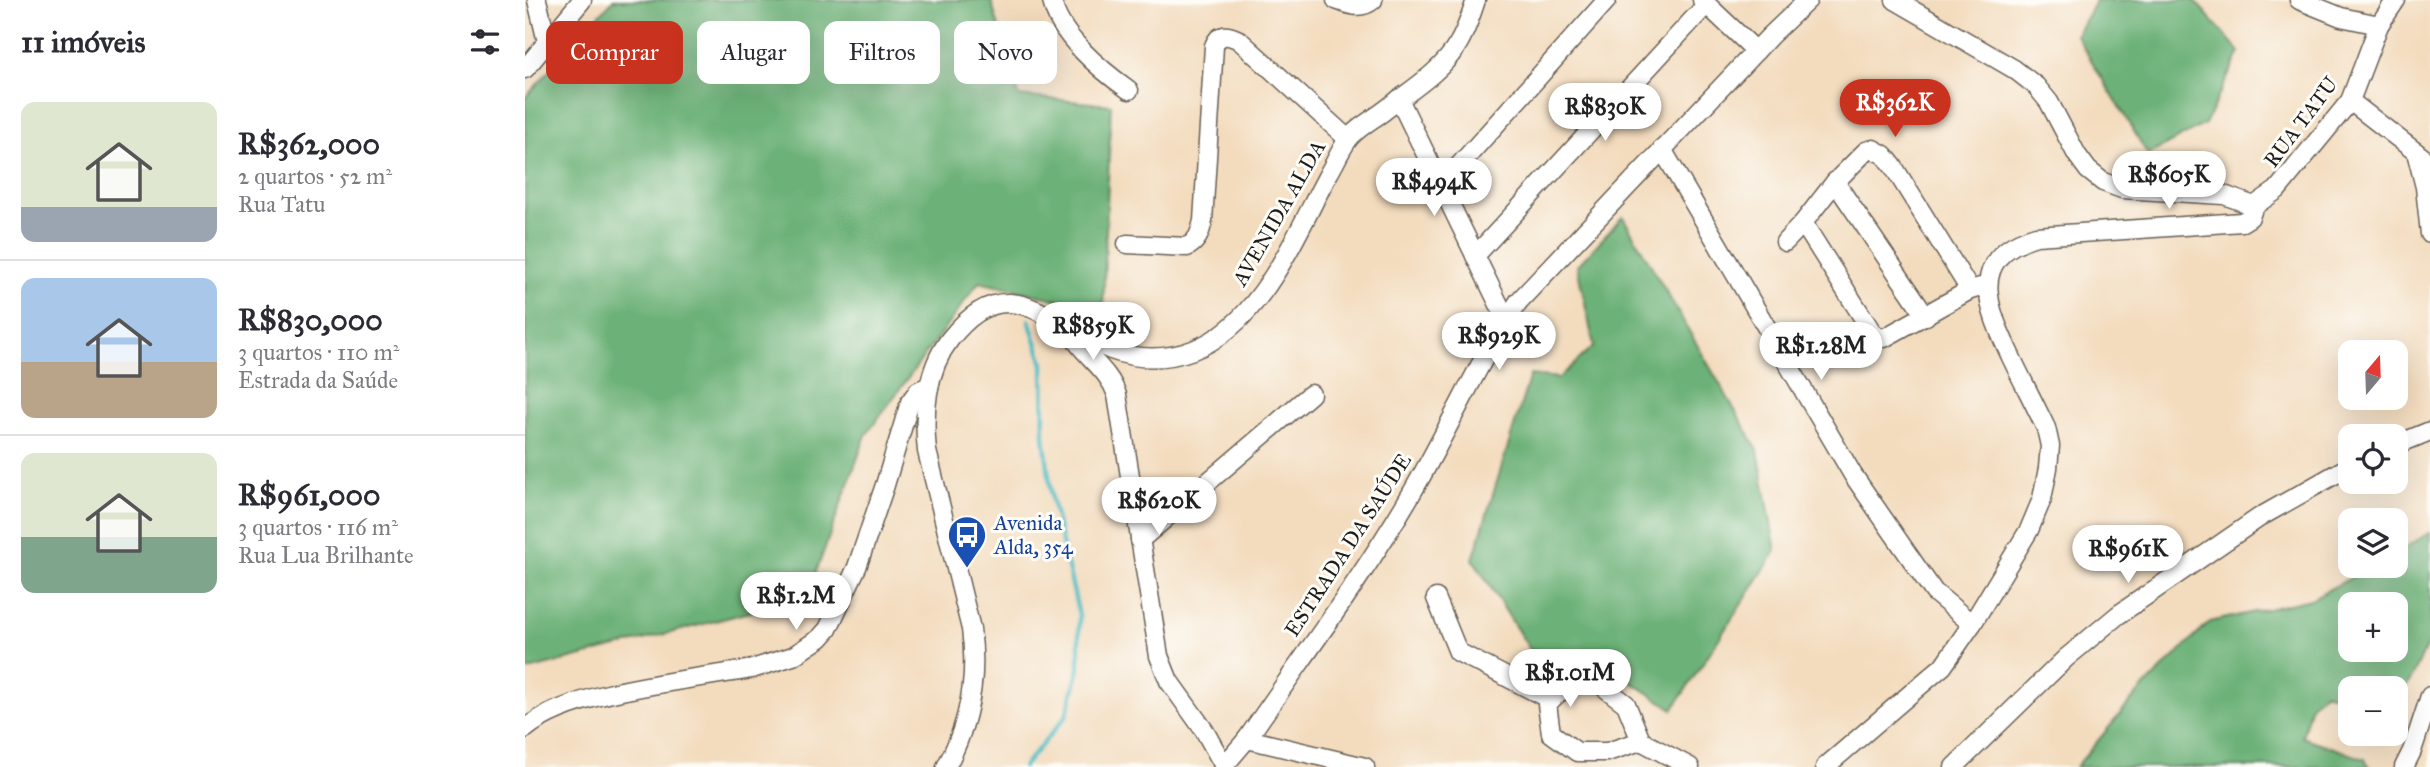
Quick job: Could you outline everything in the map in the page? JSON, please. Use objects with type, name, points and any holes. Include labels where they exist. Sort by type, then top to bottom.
[{"type":"street","points":[[537,0],[546,38]]},
{"type":"street","points":[[564,21],[582,0]]},
{"type":"street","points":[[1052,0],[1055,13],[1065,30],[1115,80],[1129,90]]},
{"type":"street","points":[[1336,0],[1358,6],[1373,0]]},
{"type":"street","name":"AVENIDA ALDA","points":[[946,767],[960,740],[969,704],[974,652],[971,629],[927,451],[926,415],[929,386],[946,344],[958,329],[975,315],[996,304],[1011,302],[1028,306],[1111,350],[1151,359],[1171,357],[1196,349],[1227,331],[1251,306],[1274,275],[1348,139],[1444,63],[1458,44],[1476,0]]},
{"type":"street","points":[[1440,187],[1607,0]]},
{"type":"street","name":"ESTRADA DA SAÚDE","points":[[1224,766],[1247,739],[1383,541],[1425,472],[1506,319],[1526,292],[1808,0]]},
{"type":"street","points":[[1895,0],[1978,47],[2036,86],[2049,102],[2077,155],[2088,170],[2103,182],[2122,189],[2224,195],[2254,206]]},
{"type":"street","points":[[2299,0],[2341,17],[2379,25]]},
{"type":"street","name":"RUA TATU","points":[[1979,288],[2002,253],[2016,242],[2036,236],[2242,222],[2250,217],[2254,206],[2277,190],[2350,101],[2379,25],[2396,0]]},
{"type":"street","points":[[1475,256],[1705,2],[1756,51]]},
{"type":"street","points":[[1127,244],[1187,247],[1199,236],[1203,222],[1214,46],[1217,39],[1223,35],[1239,40],[1348,139]]},
{"type":"street","points":[[525,68],[546,43]]},
{"type":"street","points":[[1399,99],[1506,319]]},
{"type":"street","points":[[2350,101],[2423,158],[2430,234]]},
{"type":"street","points":[[1662,149],[1853,475],[1934,592],[1972,624]]},
{"type":"street","points":[[1784,242],[1803,223],[1835,181],[1866,151],[1873,149],[1884,155],[1989,303],[1994,323],[2046,428],[2050,446],[2049,468],[2042,499],[2029,530],[1943,666],[1825,767]]},
{"type":"street","points":[[1835,181],[1926,316]]},
{"type":"street","points":[[1803,223],[1874,335],[1884,338],[1979,288]]},
{"type":"street","points":[[1067,325],[1073,337],[1113,382],[1159,656],[1170,681],[1204,730],[1224,766]]},
{"type":"street","points":[[525,729],[558,710],[603,695],[775,663],[793,656],[820,638],[835,615],[857,567],[910,402],[918,391],[929,386]]},
{"type":"street","points":[[1140,540],[1311,394]]},
{"type":"street","points":[[2408,440],[2430,431]]},
{"type":"street","points":[[1954,767],[2066,658],[2118,615],[2260,517],[2338,473]]},
{"type":"street","points":[[1436,597],[1458,652],[1551,700]]},
{"type":"street","points":[[1641,741],[1607,752],[1577,752],[1551,733],[1547,704],[1579,679],[1592,678],[1626,704],[1641,741],[1690,767]]},
{"type":"street","points":[[2404,767],[2413,751],[2430,696]]},
{"type":"street","points":[[1247,739],[1365,767]]},
{"type":"green space","points":[[613,0],[991,0],[997,21],[954,21],[954,84],[1016,84],[1019,96],[1111,105],[1103,310],[979,282],[866,435],[807,597],[525,671],[525,98],[546,75],[546,84],[683,84],[683,21],[594,21]]},
{"type":"green space","points":[[2096,0],[2194,0],[2240,52],[2205,124],[2148,155],[2076,35]]},
{"type":"green space","points":[[1623,217],[1758,450],[1776,551],[1673,709],[1605,665],[1530,650],[1473,559],[1530,375],[1559,378],[1594,346],[1577,266]]},
{"type":"green space","points":[[2430,532],[2430,638],[2413,676],[2408,683],[2408,676],[2338,676],[2338,696],[2324,692],[2311,705],[2302,737],[2365,759],[2370,767],[2076,767],[2136,695],[2210,622],[2311,599],[2351,578],[2408,578],[2408,546]]},
{"type":"waterway","points":[[1023,767],[1066,716],[1079,669],[1079,615],[1052,500],[1044,436],[1043,364],[1029,320]]},
{"type":"place","name":"Avenida Alda, 354","points":[[967,569]]}]
